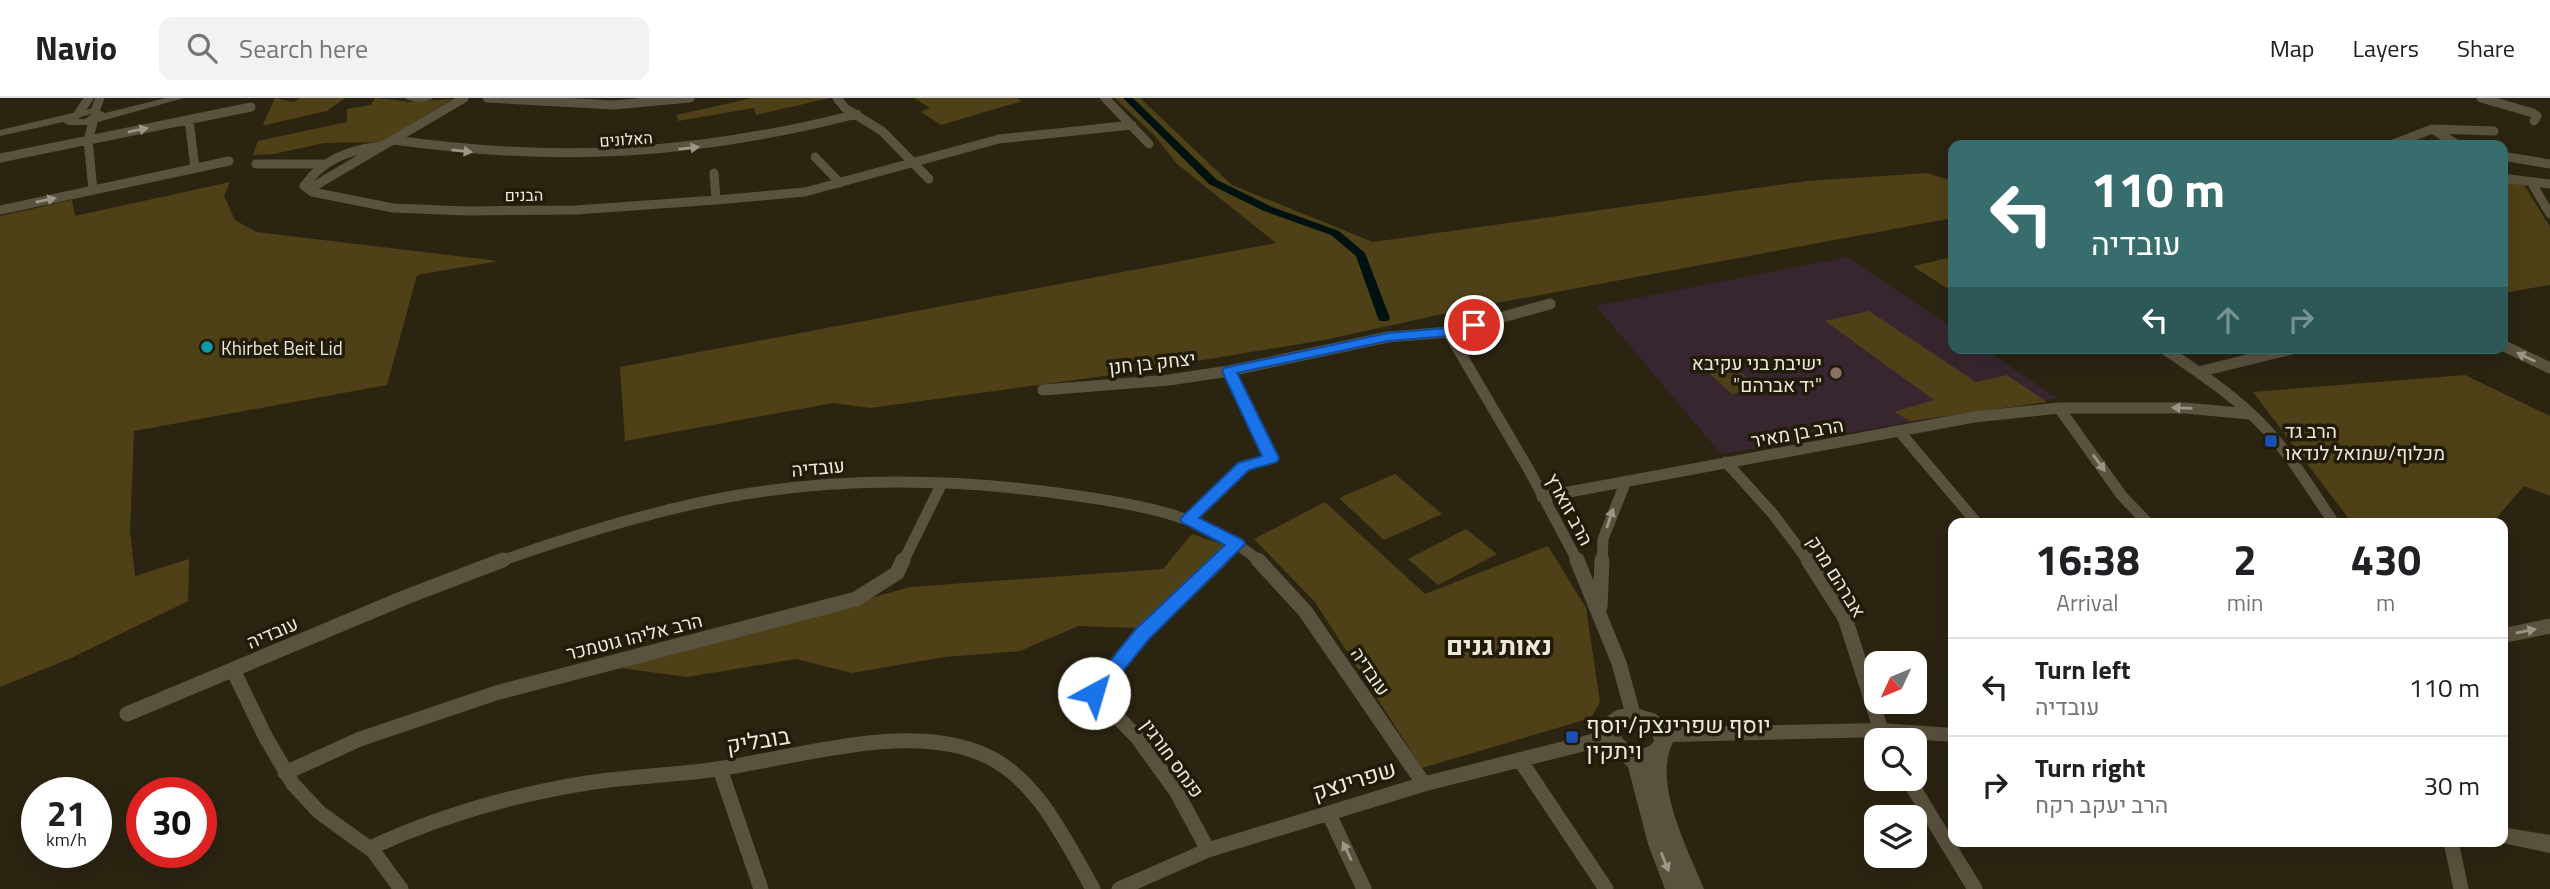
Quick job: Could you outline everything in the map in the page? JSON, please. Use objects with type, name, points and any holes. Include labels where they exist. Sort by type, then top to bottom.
[{"type":"street","points":[[88,140],[80,137],[75,119],[89,98]]},
{"type":"street","points":[[93,190],[88,140],[100,98]]},
{"type":"street","points":[[1,133],[179,98]]},
{"type":"street","points":[[410,98],[428,98]]},
{"type":"street","points":[[385,146],[339,155],[304,186],[312,191],[316,186],[385,146],[464,98]]},
{"type":"street","points":[[487,98],[565,101],[578,105],[640,105],[690,98]]},
{"type":"street","points":[[578,105],[585,98]]},
{"type":"street","points":[[837,98],[883,131],[929,179]]},
{"type":"street","points":[[1105,98],[1149,144]]},
{"type":"street","points":[[2481,98],[2533,113],[2537,116],[2534,121]]},
{"type":"street","points":[[0,158],[251,107]]},
{"type":"street","name":"האלונים","points":[[394,140],[489,153],[613,154],[738,142],[857,114]]},
{"type":"street","points":[[189,120],[195,168]]},
{"type":"street","name":"הבנים","points":[[312,191],[393,208],[467,211],[576,210],[716,200],[806,192],[999,139],[1132,125]]},
{"type":"street","points":[[2432,129],[2450,140]]},
{"type":"street","points":[[2404,140],[2432,129],[2494,131]]},
{"type":"street","points":[[815,157],[840,183]]},
{"type":"street","points":[[2508,157],[2550,164]]},
{"type":"street","points":[[0,210],[229,161]]},
{"type":"street","points":[[256,164],[326,164]]},
{"type":"street","points":[[714,173],[716,200]]},
{"type":"street","points":[[2508,179],[2550,184]]},
{"type":"street","points":[[2531,182],[2550,214]]},
{"type":"street","name":"יצחק בן חנן","points":[[1043,390],[1169,380],[1229,371],[1388,337],[1448,332],[1550,304]]},
{"type":"street","name":"הרב זוארץ","points":[[1448,332],[1542,497],[1600,607],[1626,683],[1633,714]]},
{"type":"street","points":[[2508,348],[2550,368]]},
{"type":"street","points":[[2172,354],[2250,414],[2281,446],[2331,518]]},
{"type":"street","points":[[2198,372],[2272,354]]},
{"type":"street","points":[[1189,520],[1243,466],[1271,458],[1229,371]]},
{"type":"street","points":[[2059,408],[2122,496],[2143,518]]},
{"type":"street","name":"הרב בן מאיר","points":[[1542,497],[1974,418],[2059,408],[2185,408],[2250,414]]},
{"type":"street","points":[[1899,431],[1973,518]]},
{"type":"street","name":"אברהם מרק","points":[[1726,462],[1789,535],[1845,618],[1882,728]]},
{"type":"street","points":[[1600,607],[1603,539],[1626,481]]},
{"type":"street","name":"עובדיה","points":[[128,714],[475,571],[626,522],[693,504],[812,486],[883,482],[942,483],[1033,489],[1143,507],[1189,520],[1237,544],[1256,557],[1306,611],[1424,784]]},
{"type":"street","name":"הרב אליהו גוטמכר","points":[[285,773],[360,739],[496,692],[856,599],[897,573],[942,483]]},
{"type":"street","name":"פנחס חורגין","points":[[1208,850],[1168,780],[1137,737],[1094,693],[1143,634],[1237,544]]},
{"type":"street","points":[[2508,635],[2550,626]]},
{"type":"street","points":[[233,670],[285,773],[305,799],[335,825],[370,848],[391,872],[401,889]]},
{"type":"street","points":[[1676,889],[1658,844],[1637,764],[1616,746],[1610,737],[1612,723],[1617,718],[1633,714],[1653,721],[1660,744],[1655,767],[1669,827],[1693,889]]},
{"type":"street","points":[[1927,735],[1948,735]]},
{"type":"street","points":[[1626,753],[1643,756],[1660,744],[1864,736]]},
{"type":"street","name":"שפרינצק","points":[[1119,889],[1208,850],[1424,784],[1610,737]]},
{"type":"street","name":"בובליק","points":[[370,848],[438,818],[588,783],[720,769],[891,742],[927,741],[980,752],[1002,764],[1023,783],[1062,834],[1093,889]]},
{"type":"street","points":[[1520,760],[1606,889]]},
{"type":"street","points":[[720,769],[761,889]]},
{"type":"street","points":[[1915,791],[1948,845]]},
{"type":"street","points":[[1329,814],[1364,889]]},
{"type":"street","points":[[2508,836],[2550,844]]},
{"type":"street","points":[[1949,847],[1975,889]]},
{"type":"street","points":[[2452,847],[2461,889]]},
{"type":"shaded area","points":[[275,98],[294,102],[300,98],[345,98],[327,111],[265,125],[263,124]]},
{"type":"shaded area","points":[[375,98],[411,102],[452,99],[381,142],[324,143],[274,154],[253,155],[258,141],[347,122],[347,109],[371,105]]},
{"type":"shaded area","points":[[752,98],[830,98],[756,115],[754,108],[678,121],[676,115]]},
{"type":"shaded area","points":[[914,98],[1017,98],[1022,101],[941,125],[921,112],[930,108]]},
{"type":"shaded area","points":[[1115,98],[1140,98],[1232,185],[1373,242],[1807,181],[1927,173],[1948,179],[1948,219],[1475,307],[1324,340],[1119,374],[870,408],[833,403],[625,441],[620,367],[1276,243],[1177,164],[1155,136]]},
{"type":"shaded area","points":[[2508,181],[2523,183],[2550,227],[2550,285],[2508,292]]},
{"type":"shaded area","points":[[230,182],[224,196],[235,220],[256,232],[499,261],[417,275],[387,385],[134,431],[130,531],[135,576],[189,559],[188,601],[71,658],[0,687],[0,216],[72,200],[75,216]]},
{"type":"shaded area","name":"ישיבת בני עקיבא \"יד אברהם\"","points":[[1847,257],[1948,325],[1948,354],[1992,354],[2057,398],[1721,454],[1596,306]]},
{"type":"shaded area","points":[[1948,258],[1948,289],[1914,267]]},
{"type":"shaded area","points":[[1869,311],[1976,382],[2007,375],[2047,402],[1910,421],[1894,412],[1934,400],[1825,321]]},
{"type":"shaded area","points":[[1720,355],[1758,387],[1732,394],[1695,361]]},
{"type":"shaded area","points":[[2465,375],[2550,416],[2550,496],[2524,486],[2496,518],[2348,518],[2253,392]]},
{"type":"shaded area","points":[[1395,474],[1442,514],[1384,540],[1339,498]]},
{"type":"shaded area","points":[[1325,502],[1425,594],[1548,546],[1586,608],[1600,702],[1591,718],[1422,768],[1315,602],[1254,539]]},
{"type":"shaded area","points":[[1466,529],[1497,554],[1438,585],[1408,559]]},
{"type":"shaded area","points":[[1192,534],[1227,546],[1137,628],[1078,626],[1020,651],[944,657],[852,673],[796,659],[687,677],[620,668],[910,587],[1163,569]]},
{"type":"waterway","points":[[1128,98],[1213,182],[1268,209],[1335,233],[1361,255],[1384,318]]},
{"type":"place","name":"Khirbet Beit Lid","points":[[207,347]]},
{"type":"place","name":"ישיבת בני עקיבא \"יד אברהם\"","points":[[1836,373]]},
{"type":"place","name":"הרב גד מכלוף/שמואל לנדאו","points":[[2271,441]]},
{"type":"place","name":"יוסף שפרינצק/יוסף ויתקין","points":[[1572,737]]},
{"type":"district","name":"נאות גנים","points":[[1499,645]]},
{"type":"route","points":[[1094,693],[1143,634],[1237,544],[1189,520],[1243,466],[1271,458],[1229,371],[1388,337],[1448,332],[1474,325]]}]
